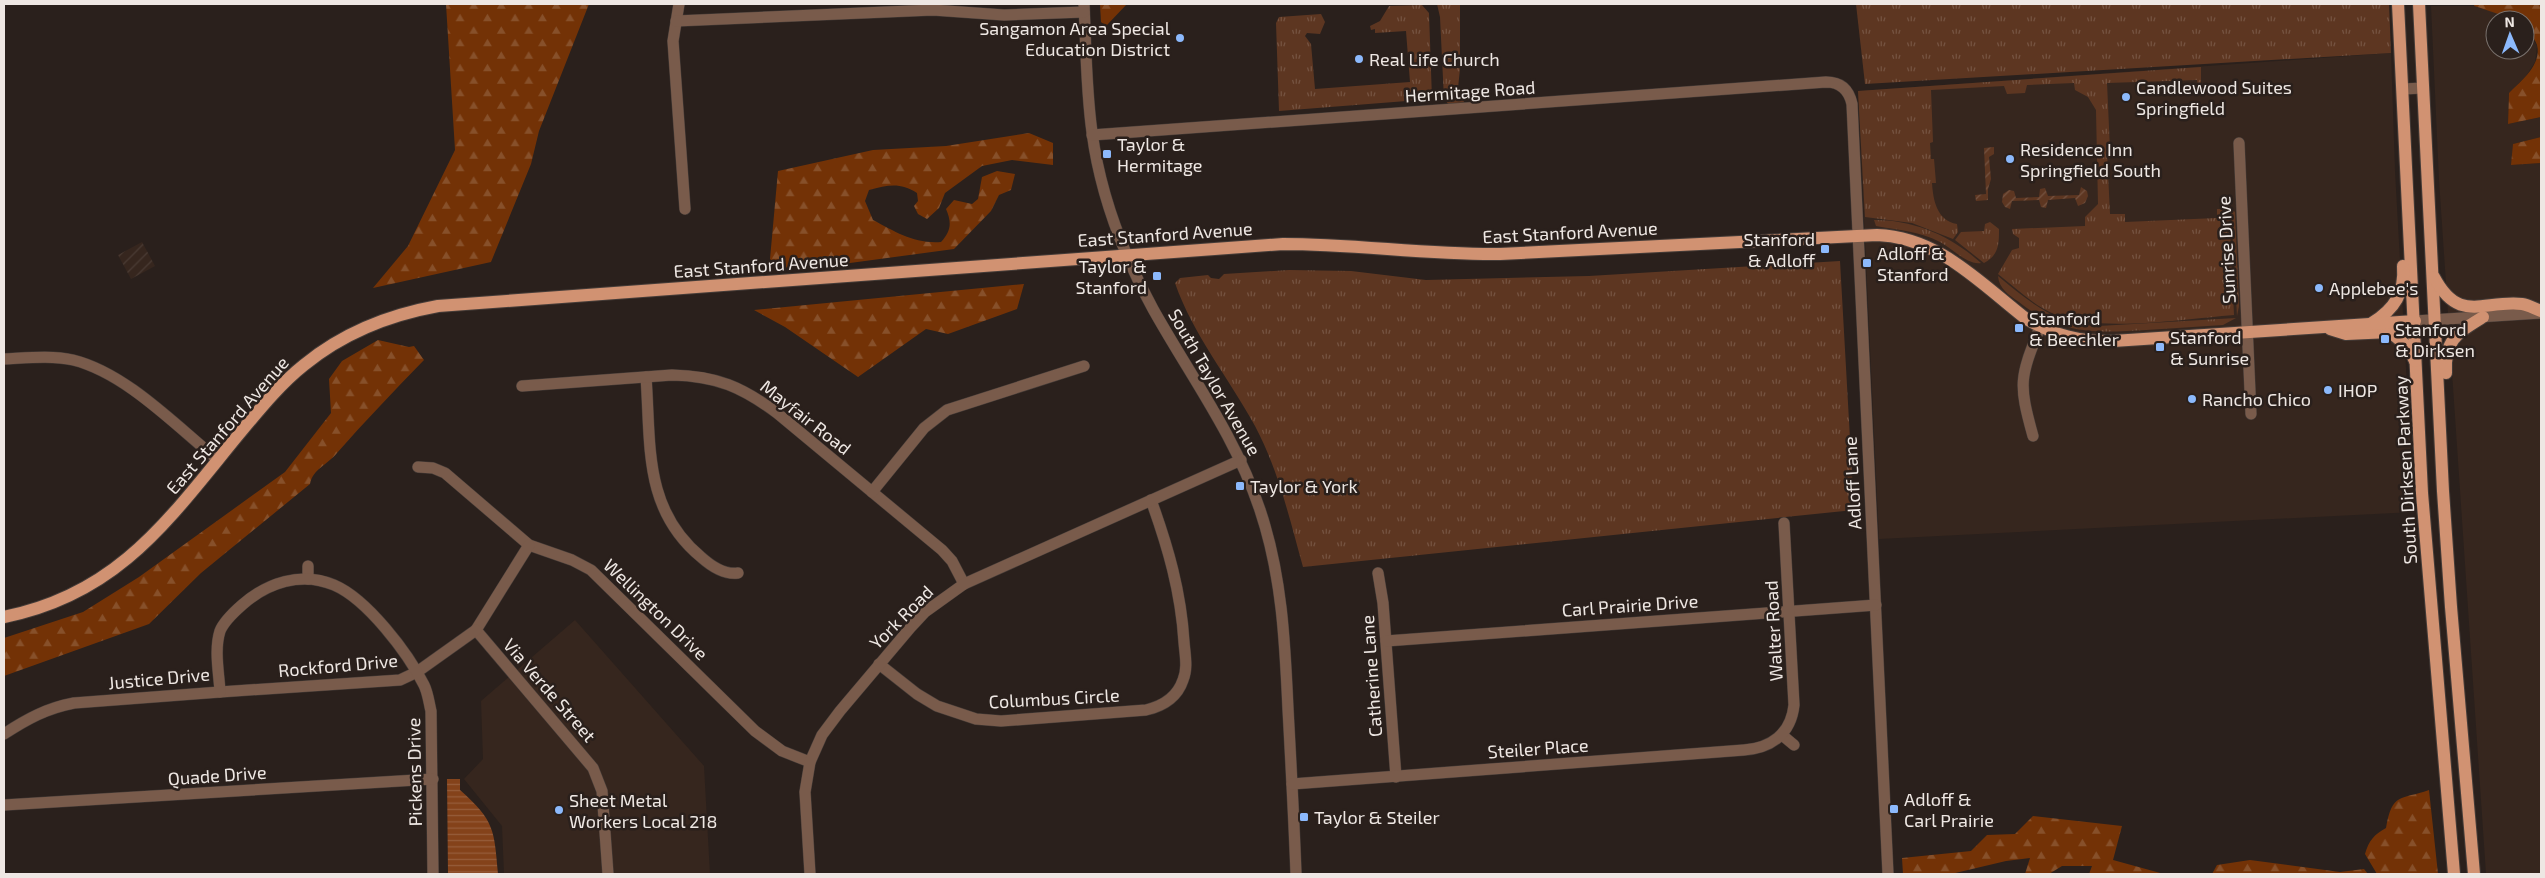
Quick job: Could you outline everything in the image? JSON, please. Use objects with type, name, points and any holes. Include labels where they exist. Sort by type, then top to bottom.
[{"type":"main road","name":"South Dirksen Parkway","points":[[2398,4],[2430,603],[2454,874]]},
{"type":"main road","name":"South Dirksen Parkway","points":[[2419,4],[2440,438],[2451,607],[2474,874]]},
{"type":"main road","points":[[2372,323],[2390,309],[2401,292],[2404,281],[2401,225],[2408,191]]},
{"type":"main road","name":"East Stanford Avenue","points":[[4,617],[60,601],[86,588],[118,568],[157,533],[283,384],[308,361],[361,328],[412,311],[463,304],[1283,244],[1345,246],[1454,254],[1500,254],[1857,236],[1901,238],[1937,250],[2040,327],[2073,339],[2098,342],[2415,321]]},
{"type":"main road","points":[[2433,274],[2449,298],[2460,306],[2474,308],[2523,304],[2541,312]]},
{"type":"main road","points":[[2440,438],[2447,408],[2445,358],[2447,349],[2454,338],[2483,316]]},
{"type":"main road","points":[[2322,327],[2346,334],[2390,332],[2408,347],[2416,364]]},
{"type":"street","points":[[679,4],[674,58],[685,209]]},
{"type":"street","points":[[676,21],[933,10],[1004,15],[1084,8]]},
{"type":"street","name":"South Taylor Avenue","points":[[1084,8],[1087,80],[1092,135],[1109,208],[1153,309],[1219,415],[1241,460],[1265,526],[1278,582],[1284,634],[1296,874]]},
{"type":"street","name":"Hermitage Road","points":[[1092,135],[1826,82],[1836,83],[1848,91]]},
{"type":"street","points":[[2403,89],[2423,88]]},
{"type":"street","name":"Adloff Lane","points":[[1848,91],[1852,104],[1888,874]]},
{"type":"street","name":"Sunrise Drive","points":[[2239,143],[2251,414]]},
{"type":"street","points":[[2415,321],[2541,312]]},
{"type":"street","points":[[2033,436],[2025,405],[2022,378],[2027,358],[2040,327]]},
{"type":"street","points":[[4,360],[41,357],[64,359],[96,367],[122,382],[218,460]]},
{"type":"street","points":[[872,492],[924,428],[946,410],[1084,366]]},
{"type":"street","name":"Mayfair Road","points":[[522,386],[646,377],[695,376],[718,380],[740,389],[777,413],[942,550],[952,561],[964,584]]},
{"type":"street","points":[[646,377],[653,477],[663,511],[679,536],[699,556],[724,571],[738,573]]},
{"type":"street","name":"York Road","points":[[810,874],[804,807],[810,762],[822,735],[835,717],[925,612],[964,584],[1241,460]]},
{"type":"street","name":"Wellington Drive","points":[[418,467],[433,468],[445,473],[529,545],[572,560],[592,570],[755,731],[782,751],[810,762]]},
{"type":"street","name":"Columbus Circle","points":[[879,664],[917,694],[937,706],[963,716],[1001,720],[1154,708],[1167,702],[1180,688],[1184,679],[1186,660],[1183,619],[1170,556],[1151,500]]},
{"type":"street","name":"Walter Road","points":[[1782,735],[1791,720],[1794,705],[1784,523]]},
{"type":"street","points":[[476,630],[529,545]]},
{"type":"street","points":[[308,566],[308,579]]},
{"type":"street","name":"Catherine Lane","points":[[1378,573],[1386,641],[1396,777]]},
{"type":"street","name":"Justice Drive","points":[[4,734],[29,717],[54,706],[220,692],[218,640],[224,624],[253,596],[268,586],[285,580],[308,579],[333,584],[355,598],[387,632],[417,672]]},
{"type":"street","name":"Carl Prairie Drive","points":[[1386,641],[1876,605]]},
{"type":"street","name":"Rockford Drive","points":[[220,692],[400,680],[417,672],[476,630]]},
{"type":"street","name":"Via Verde Street","points":[[476,630],[593,768],[602,790],[608,874]]},
{"type":"street","name":"Pickens Drive","points":[[417,672],[426,688],[431,711],[433,874]]},
{"type":"street","points":[[1782,735],[1794,745]]},
{"type":"street","name":"Steiler Place","points":[[1292,784],[1756,749],[1771,744],[1782,735]]},
{"type":"street","name":"Quade Drive","points":[[4,805],[433,779]]},
{"type":"street","points":[[1877,874],[1888,874]]},
{"type":"shaded area","points":[[2431,6],[2474,6],[2488,10],[2485,10],[2485,60],[2535,60],[2535,43],[2537,46],[2535,62],[2526,76],[2509,93],[2508,124],[2541,117],[2541,137],[2513,144],[2512,165],[2541,163],[2541,874],[2486,874],[2439,180]]},
{"type":"shaded area","points":[[2391,53],[2395,171],[2414,512],[1879,539],[1858,91]]},
{"type":"shaded area","points":[[142,242],[155,266],[131,279],[118,255]]},
{"type":"shaded area","points":[[575,620],[704,766],[710,874],[504,874],[502,826],[464,779],[483,759],[481,701]]},
{"type":"shaded area","points":[[447,779],[460,779],[460,790],[480,810],[491,827],[498,874],[448,874]]},
{"type":"green space","points":[[446,4],[589,4],[539,131],[531,164],[491,262],[373,288],[408,246],[455,150]]},
{"type":"green space","points":[[1100,4],[1127,4],[1106,26],[1101,22]]},
{"type":"green space","points":[[1437,4],[1460,4],[1460,69],[1458,88],[1459,95],[1465,103],[1449,105],[1446,101],[1452,98],[1444,99],[1440,17]]},
{"type":"green space","points":[[1856,4],[2389,4],[2391,53],[1865,84]]},
{"type":"green space","points":[[2475,4],[2541,4],[2541,117],[2508,124],[2509,93],[2534,66],[2538,52],[2535,41],[2535,10],[2487,10],[2474,6]]},
{"type":"green space","points":[[1422,5],[1429,13],[1432,99],[1279,111],[1276,23],[1279,17],[1321,14],[1325,22],[1320,34],[1307,33],[1305,36],[1311,44],[1315,89],[1410,82],[1406,31],[1375,33],[1375,29],[1371,30],[1370,26],[1380,21],[1389,6]]},
{"type":"green space","points":[[2201,67],[2201,86],[2198,86],[2197,80],[2107,83],[2110,150],[2107,152],[2110,214],[2125,214],[2125,222],[2217,218],[2217,209],[2229,209],[2234,315],[2117,324],[2072,320],[2054,314],[2039,306],[1998,274],[2012,250],[2019,248],[2019,238],[2013,234],[2012,229],[2085,226],[2085,217],[2098,204],[2096,110],[2088,97],[2075,90],[2074,83],[2027,85],[2025,93],[2007,94],[2004,86],[1931,90],[1933,142],[1930,143],[1931,159],[1934,159],[1936,183],[1932,183],[1935,203],[1945,219],[1957,224],[1958,232],[1953,239],[1912,223],[1865,217],[1858,91]]},
{"type":"green space","points":[[1029,133],[1053,143],[1053,165],[1012,160],[982,166],[945,193],[939,208],[927,219],[918,214],[914,206],[918,201],[917,193],[905,187],[894,185],[869,190],[865,201],[873,220],[914,239],[941,242],[950,227],[946,209],[954,200],[972,204],[978,199],[982,177],[997,171],[1015,174],[1011,190],[999,195],[991,211],[954,249],[850,263],[780,268],[770,259],[778,171],[873,150],[946,146]]},
{"type":"green space","points":[[2541,137],[2541,163],[2511,165],[2513,144]]},
{"type":"green space","points":[[1994,147],[1994,154],[1989,157],[1991,179],[1988,189],[1988,200],[1976,201],[1975,195],[1986,194],[1984,148]]},
{"type":"green space","points":[[2081,187],[2087,191],[2088,196],[2085,203],[2078,206],[2075,198],[2048,200],[2046,208],[2041,207],[2039,200],[2012,201],[2010,209],[2005,207],[2002,202],[2003,194],[2009,190],[2014,191],[2016,198],[2039,197],[2040,189],[2045,188],[2048,196],[2079,195]]},
{"type":"green space","points":[[2231,209],[2235,212],[2239,306],[2237,316]]},
{"type":"green space","points":[[1874,220],[1904,223],[1932,231],[1957,245],[1981,263],[1971,262],[1940,242],[1924,235],[1876,226]]},
{"type":"green space","points":[[1990,222],[1999,229],[1998,244],[1993,256],[1984,263],[1955,240],[1961,232],[1984,231],[1985,224]]},
{"type":"green space","points":[[1840,261],[1854,510],[1303,567],[1283,495],[1263,442],[1245,408],[1191,321],[1175,283],[1180,278],[1208,275],[1211,278],[1219,279],[1224,274],[1289,270],[1351,271],[1426,280],[1589,276]]},
{"type":"green space","points":[[1998,276],[2021,295],[2044,310],[2057,317],[2084,325],[2099,326],[2236,318],[2223,325],[2111,332],[2079,329],[2049,321],[2034,313],[2005,291],[2000,285]]},
{"type":"green space","points":[[1024,284],[1017,309],[948,334],[926,329],[858,377],[785,327],[754,310]]},
{"type":"green space","points":[[378,340],[409,347],[414,346],[424,360],[333,457],[317,471],[310,484],[201,573],[149,624],[4,676],[4,638],[83,612],[139,577],[285,472],[331,413],[329,379],[342,361]]},
{"type":"green space","points":[[2429,790],[2438,874],[2377,874],[2365,854],[2370,841],[2386,828],[2391,808],[2399,799]]},
{"type":"green space","points":[[2033,816],[2122,826],[2113,860],[2164,874],[2089,874],[2092,866],[2062,866],[2049,874],[2025,874],[2030,858],[2006,861],[1951,874],[1903,874],[1902,858],[1971,851],[1987,835],[2015,834]]},
{"type":"green space","points":[[2250,860],[2340,872],[2364,869],[2368,874],[2212,874],[2217,865]]},
{"type":"place","name":"Sangamon Area Special Education District","points":[[1180,38]]},
{"type":"place","name":"Real Life Church","points":[[1359,59]]},
{"type":"place","name":"Candlewood Suites Springfield","points":[[2126,97]]},
{"type":"place","name":"Taylor & Hermitage","points":[[1107,154]]},
{"type":"place","name":"Residence Inn Springfield South","points":[[2010,159]]},
{"type":"place","name":"Stanford & Adloff","points":[[1825,249]]},
{"type":"place","name":"Adloff & Stanford","points":[[1867,263]]},
{"type":"place","name":"Taylor & Stanford","points":[[1157,276]]},
{"type":"place","name":"Applebee's","points":[[2319,288]]},
{"type":"place","name":"Stanford & Beechler","points":[[2019,328]]},
{"type":"place","name":"Stanford & Dirksen","points":[[2385,339]]},
{"type":"place","name":"Stanford & Sunrise","points":[[2160,347]]},
{"type":"place","name":"IHOP","points":[[2328,390]]},
{"type":"place","name":"Rancho Chico","points":[[2192,399]]},
{"type":"place","name":"Taylor & York","points":[[1240,486]]},
{"type":"place","name":"Adloff & Carl Prairie","points":[[1894,809]]},
{"type":"place","name":"Sheet Metal Workers Local 218","points":[[559,810]]},
{"type":"place","name":"Taylor & Steiler","points":[[1304,817]]}]
